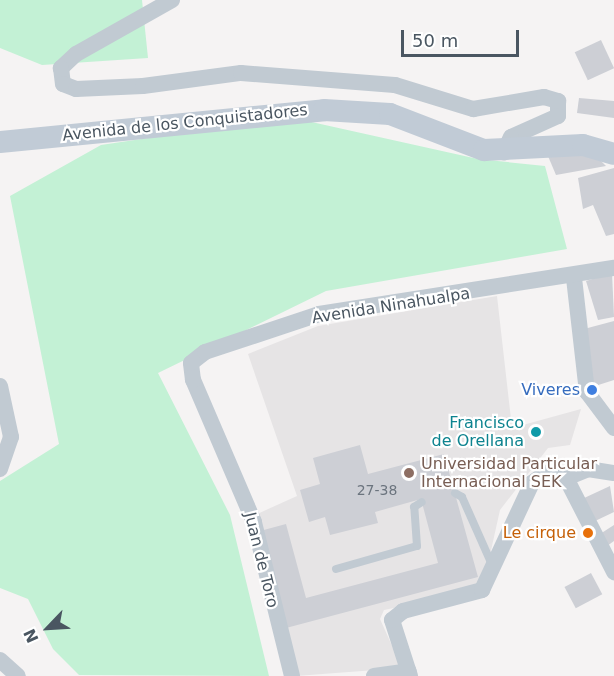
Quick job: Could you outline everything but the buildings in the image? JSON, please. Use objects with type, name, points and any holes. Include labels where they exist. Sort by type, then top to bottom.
[{"type":"street","points":[[172,0],[76,54],[61,68],[63,84],[76,89],[143,86],[241,73],[395,85],[473,109],[544,97],[558,100],[558,116],[511,137],[504,152]]},
{"type":"street","name":"Avenida de los Conquistadores","points":[[0,142],[324,110],[390,114],[469,146],[504,152],[583,145],[614,154]]},
{"type":"street","name":"Avenida Ninahualpa","points":[[193,380],[191,363],[205,352],[320,314],[574,278],[614,268]]},
{"type":"street","points":[[574,278],[587,392],[614,428]]},
{"type":"street","name":"Juan de Toro","points":[[193,380],[254,522],[292,676]]},
{"type":"street","points":[[0,386],[10,437],[0,469]]},
{"type":"street","points":[[374,676],[410,674],[392,620],[403,611],[482,590],[494,570],[520,500],[532,483],[546,473],[566,478],[588,469],[614,473]]},
{"type":"street","points":[[566,478],[614,572]]},
{"type":"street","points":[[0,660],[18,676]]},
{"type":"lane","points":[[454,493],[462,497],[494,570]]},
{"type":"lane","points":[[336,569],[417,546],[414,507],[422,502]]},
{"type":"shaded area","name":"Universidad Particular Internacional SEK","points":[[497,296],[512,428],[581,409],[570,445],[548,448],[500,510],[486,573],[467,593],[384,610],[380,619],[402,668],[296,676],[246,519],[297,496],[248,354],[318,326]]},
{"type":"green space","points":[[0,0],[142,0],[148,58],[42,65],[0,48]]},
{"type":"green space","points":[[289,117],[478,159],[545,166],[567,249],[326,291],[158,373],[230,515],[269,676],[79,675],[53,649],[28,599],[0,588],[0,481],[59,444],[10,196],[101,145]]},
{"type":"place","name":"Viveres","points":[[592,390]]},
{"type":"place","name":"Francisco de Orellana","points":[[536,432]]},
{"type":"place","name":"Universidad Particular Internacional SEK","points":[[409,473]]},
{"type":"place","name":"Le cirque","points":[[588,533]]}]
